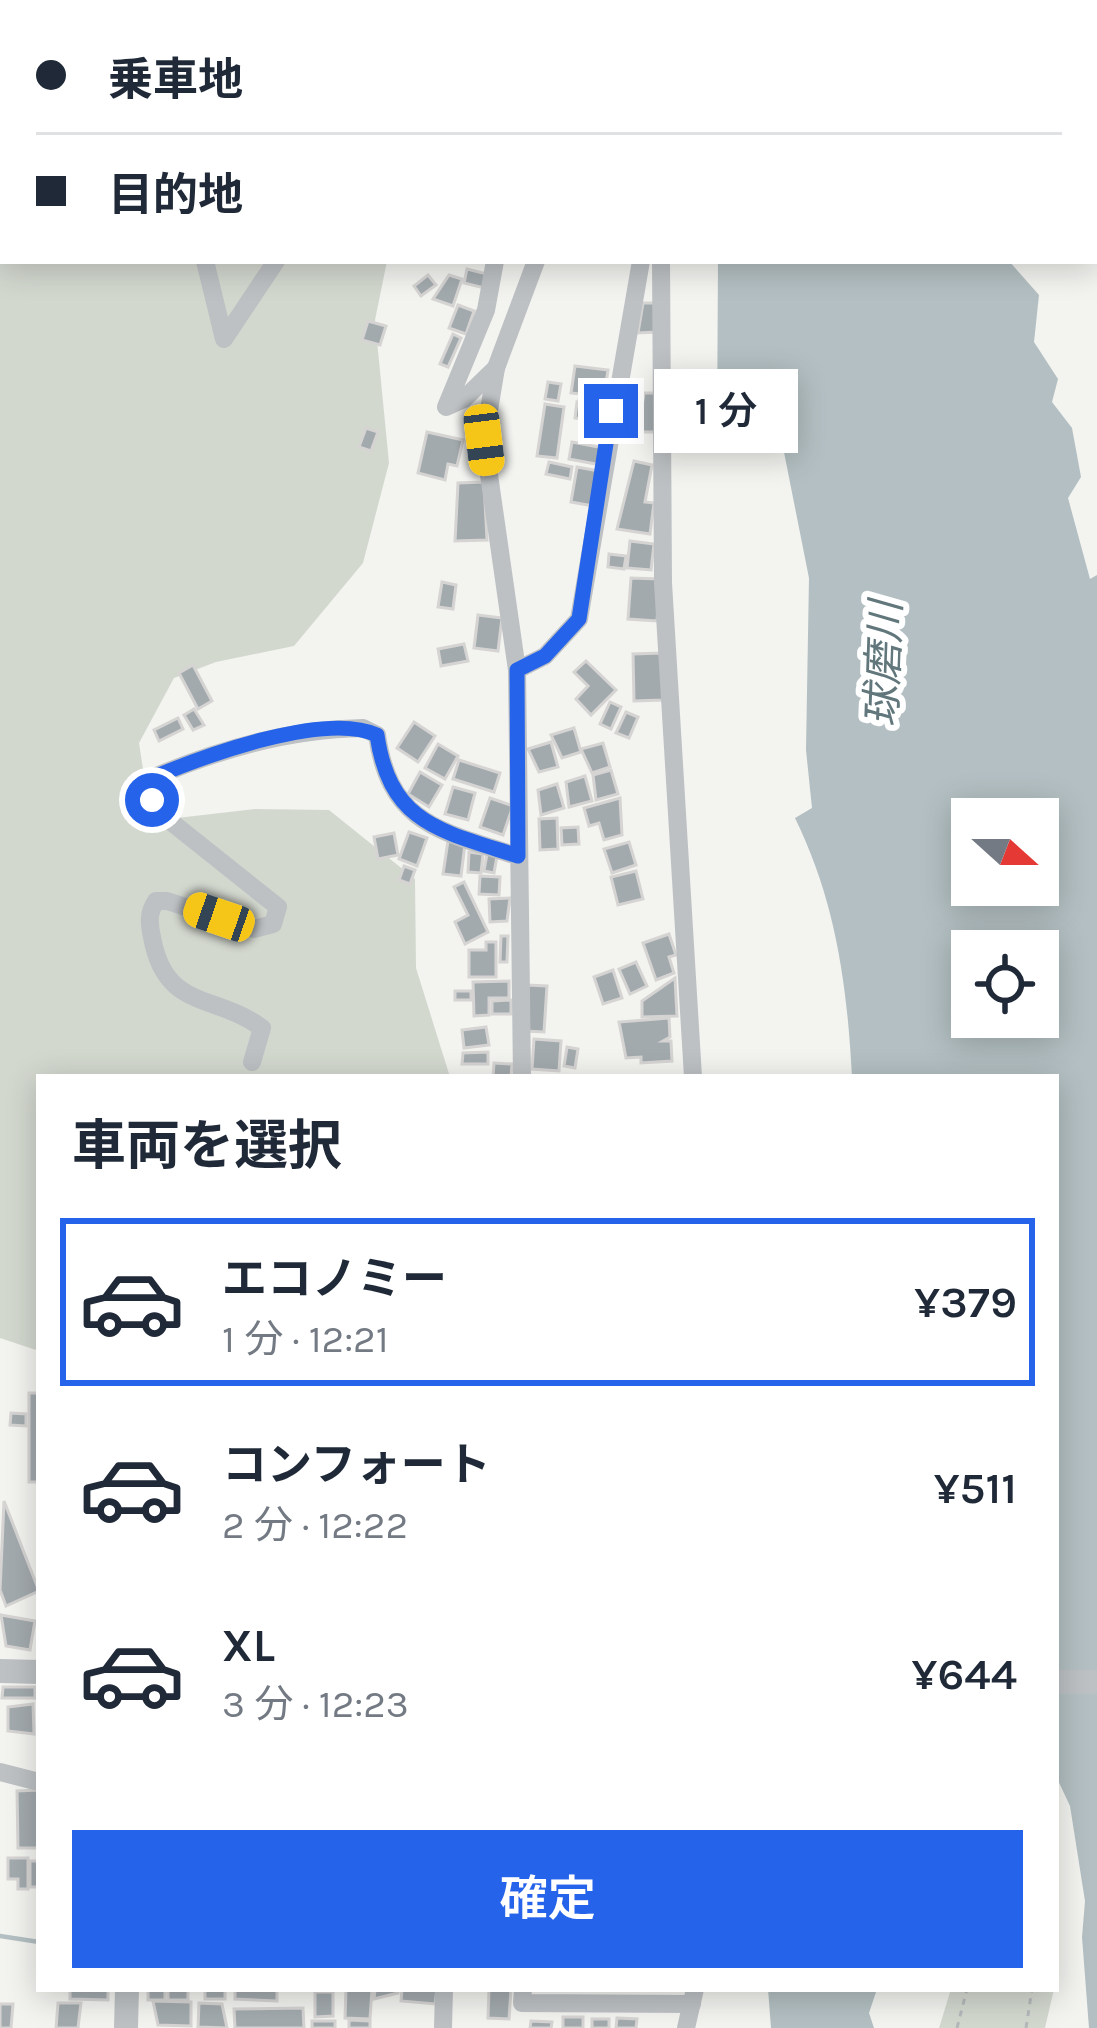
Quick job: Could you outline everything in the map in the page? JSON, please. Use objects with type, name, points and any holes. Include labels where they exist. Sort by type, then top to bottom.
[{"type":"street","points":[[206,264],[224,340],[274,264]]},
{"type":"street","points":[[494,264],[486,310],[446,407],[464,399],[496,368]]},
{"type":"street","points":[[522,1074],[517,670],[484,440],[496,368],[535,264]]},
{"type":"street","points":[[517,670],[545,656],[579,619],[640,264]]},
{"type":"street","points":[[662,264],[662,583],[693,1074]]},
{"type":"street","points":[[252,1062],[262,1028],[174,986],[155,954],[150,911],[156,901],[167,901],[254,929],[273,924],[278,907],[170,821],[148,793],[152,778],[198,758],[363,728],[377,735],[391,790],[409,811],[436,829],[518,856]]},
{"type":"street","points":[[0,1671],[36,1672]]},
{"type":"street","points":[[1059,1682],[1097,1682]]},
{"type":"street","points":[[0,1772],[36,1782]]},
{"type":"street","points":[[126,2028],[127,1992]]},
{"type":"street","points":[[442,2028],[444,1992]]},
{"type":"street","points":[[524,1992],[522,2003],[694,1996],[686,2028]]},
{"type":"path","points":[[957,2028],[966,1992]]},
{"type":"path","points":[[1027,2028],[1032,1992]]},
{"type":"shaded area","points":[[0,264],[386,264],[375,320],[389,463],[363,563],[294,646],[216,662],[174,678],[139,743],[151,821],[255,809],[329,810],[415,879],[416,968],[449,1074],[36,1074],[36,1350],[0,1338]]},
{"type":"shaded area","points":[[950,1992],[1053,1992],[1045,2028],[939,2028]]},
{"type":"water","name":"球磨川","points":[[718,264],[1012,264],[1039,295],[1034,342],[1058,379],[1052,402],[1072,428],[1081,477],[1068,498],[1090,579],[1097,575],[1097,2028],[1089,2028],[1082,1937],[1085,1901],[1070,1806],[1059,1782],[1059,1074],[852,1074],[847,1009],[830,912],[795,818],[812,808],[806,750],[809,578],[776,412],[737,389],[717,433]]},
{"type":"water","points":[[768,1992],[876,1992],[869,2013],[874,2028],[771,2028]]},
{"type":"building","points":[[467,269],[487,274],[484,288],[464,283]]},
{"type":"building","points":[[428,275],[436,285],[421,296],[414,286]]},
{"type":"building","points":[[449,275],[462,279],[453,306],[433,299]]},
{"type":"building","points":[[643,303],[657,303],[657,332],[638,333]]},
{"type":"building","points":[[458,305],[474,311],[466,334],[449,328]]},
{"type":"building","points":[[368,321],[386,326],[380,345],[362,340]]},
{"type":"building","points":[[453,334],[461,338],[448,367],[440,364]]},
{"type":"building","points":[[575,366],[608,370],[603,403],[579,400],[580,394],[571,393]]},
{"type":"building","points":[[548,382],[561,384],[558,401],[545,399]]},
{"type":"building","points":[[644,393],[656,393],[657,432],[638,432]]},
{"type":"building","points":[[577,402],[610,406],[608,422],[575,418]]},
{"type":"building","points":[[545,404],[564,407],[557,458],[537,456]]},
{"type":"building","points":[[620,417],[633,418],[633,433],[619,432]]},
{"type":"building","points":[[366,428],[378,432],[371,451],[359,447]]},
{"type":"building","points":[[427,432],[463,440],[457,466],[448,464],[445,480],[418,473]]},
{"type":"building","points":[[572,442],[604,448],[601,465],[569,459]]},
{"type":"building","points":[[634,461],[652,465],[645,502],[654,503],[650,534],[617,529]]},
{"type":"building","points":[[549,462],[572,467],[570,479],[546,474]]},
{"type":"building","points":[[577,467],[599,471],[593,506],[571,502]]},
{"type":"building","points":[[484,482],[487,540],[455,541],[458,483]]},
{"type":"building","points":[[630,541],[654,544],[651,570],[627,568]]},
{"type":"building","points":[[609,554],[626,556],[624,569],[608,567]]},
{"type":"building","points":[[631,578],[660,579],[657,621],[628,619]]},
{"type":"building","points":[[442,582],[456,585],[453,609],[438,607]]},
{"type":"building","points":[[478,615],[502,618],[498,651],[474,648]]},
{"type":"building","points":[[464,644],[468,661],[441,666],[438,649]]},
{"type":"building","points":[[662,653],[663,700],[634,701],[633,654]]},
{"type":"building","points":[[586,661],[616,690],[591,715],[576,699],[588,686],[574,672]]},
{"type":"building","points":[[193,665],[212,701],[198,709],[179,673]]},
{"type":"building","points":[[610,702],[621,707],[611,729],[600,724]]},
{"type":"building","points":[[194,709],[204,725],[193,730],[184,715]]},
{"type":"building","points":[[626,712],[638,717],[629,738],[616,733]]},
{"type":"building","points":[[178,718],[183,729],[159,741],[154,730]]},
{"type":"building","points":[[414,722],[435,736],[418,762],[397,748]]},
{"type":"building","points":[[574,728],[581,752],[562,758],[551,735]]},
{"type":"building","points":[[551,742],[558,767],[539,772],[528,749]]},
{"type":"building","points":[[603,743],[610,767],[592,773],[581,749]]},
{"type":"building","points":[[438,744],[458,756],[445,779],[425,768]]},
{"type":"building","points":[[459,760],[500,773],[494,792],[453,779]]},
{"type":"building","points":[[611,770],[618,794],[596,800],[593,775]]},
{"type":"building","points":[[420,772],[442,785],[429,807],[408,794]]},
{"type":"building","points":[[585,776],[592,801],[569,807],[566,782]]},
{"type":"building","points":[[557,784],[564,808],[541,815],[538,790]]},
{"type":"building","points":[[453,787],[475,793],[468,820],[445,814]]},
{"type":"building","points":[[490,798],[513,806],[503,835],[480,827]]},
{"type":"building","points":[[620,798],[622,835],[604,840],[599,823],[589,826],[584,808]]},
{"type":"building","points":[[557,818],[558,849],[540,850],[539,819]]},
{"type":"building","points":[[578,827],[579,844],[562,845],[561,828]]},
{"type":"building","points":[[409,832],[427,838],[417,866],[399,859]]},
{"type":"building","points":[[394,833],[398,855],[378,859],[374,837]]},
{"type":"building","points":[[448,841],[465,844],[461,876],[443,874]]},
{"type":"building","points":[[629,842],[636,865],[612,873],[604,849]]},
{"type":"building","points":[[469,852],[483,854],[481,873],[468,872]]},
{"type":"building","points":[[487,854],[497,856],[494,873],[484,871]]},
{"type":"building","points":[[404,866],[415,870],[410,884],[399,880]]},
{"type":"building","points":[[636,871],[643,899],[618,905],[611,877]]},
{"type":"building","points":[[480,876],[500,877],[499,895],[479,894]]},
{"type":"building","points":[[464,882],[488,932],[465,944],[455,922],[468,915],[454,887]]},
{"type":"building","points":[[510,898],[507,921],[490,922],[489,899]]},
{"type":"building","points":[[669,934],[676,955],[669,957],[674,973],[656,980],[643,943]]},
{"type":"building","points":[[501,936],[508,936],[507,962],[500,962]]},
{"type":"building","points":[[486,942],[496,942],[496,977],[469,977],[469,950],[486,950]]},
{"type":"building","points":[[636,962],[647,986],[630,994],[619,969]]},
{"type":"building","points":[[613,970],[622,998],[603,1004],[594,977]]},
{"type":"building","points":[[675,978],[677,1016],[642,1017],[642,1001]]},
{"type":"building","points":[[509,981],[509,998],[489,998],[489,1015],[474,1016],[473,982]]},
{"type":"building","points":[[527,985],[547,986],[544,1032],[524,1031]]},
{"type":"building","points":[[455,991],[471,991],[471,1000],[455,1000]]},
{"type":"building","points":[[511,1000],[511,1014],[492,1014],[492,1001]]},
{"type":"building","points":[[669,1018],[670,1037],[663,1041],[671,1041],[672,1061],[641,1063],[641,1057],[626,1058],[619,1022]]},
{"type":"building","points":[[486,1027],[489,1045],[464,1048],[462,1030]]},
{"type":"building","points":[[534,1039],[561,1041],[559,1071],[532,1069]]},
{"type":"building","points":[[567,1047],[578,1049],[575,1068],[564,1066]]},
{"type":"building","points":[[488,1052],[488,1064],[462,1064],[463,1053]]},
{"type":"building","points":[[494,1063],[512,1064],[511,1074],[493,1074]]},
{"type":"building","points":[[29,1393],[36,1393],[36,1482],[29,1482]]},
{"type":"building","points":[[11,1413],[26,1414],[26,1426],[10,1425]]},
{"type":"building","points":[[4,1501],[36,1592],[6,1606],[0,1590]]},
{"type":"building","points":[[1,1615],[35,1621],[30,1650],[6,1646]]},
{"type":"building","points":[[3,1687],[35,1687],[35,1698],[2,1698]]},
{"type":"building","points":[[33,1704],[34,1734],[8,1731],[8,1707]]},
{"type":"building","points":[[36,1790],[36,1848],[18,1848],[17,1791]]},
{"type":"building","points":[[8,1858],[28,1858],[28,1889],[18,1889],[18,1879],[8,1879]]},
{"type":"building","points":[[30,1861],[36,1861],[36,1887],[30,1887]]},
{"type":"building","points":[[70,1992],[108,1992],[108,2000],[70,1999]]},
{"type":"building","points":[[148,1992],[165,1992],[165,2000],[148,2000]]},
{"type":"building","points":[[168,1992],[188,1992],[188,2000],[168,2000]]},
{"type":"building","points":[[205,1992],[225,1992],[225,1999],[205,1999]]},
{"type":"building","points":[[235,1992],[277,1992],[277,2001],[235,1999]]},
{"type":"building","points":[[315,1992],[333,1992],[333,2016],[315,2017]]},
{"type":"building","points":[[346,1992],[372,1992],[370,2019],[345,2018]]},
{"type":"building","points":[[375,1992],[398,1992],[398,1993],[374,1999]]},
{"type":"building","points":[[402,1992],[437,1992],[435,2004],[401,2001]]},
{"type":"building","points":[[489,1992],[511,1992],[509,2019],[488,2018]]},
{"type":"building","points":[[153,2001],[191,2002],[191,2026],[158,2025]]},
{"type":"building","points":[[58,2003],[81,2003],[78,2028],[56,2028]]},
{"type":"building","points":[[199,2003],[222,2004],[227,2028],[198,2027]]},
{"type":"building","points":[[0,2004],[13,2004],[11,2028],[0,2028]]},
{"type":"building","points":[[303,2008],[304,2028],[235,2028],[234,2009]]},
{"type":"building","points":[[563,2017],[583,2017],[583,2028],[563,2028]]},
{"type":"building","points":[[617,2018],[637,2019],[636,2028],[616,2028]]},
{"type":"building","points":[[592,2019],[609,2019],[609,2028],[592,2028]]},
{"type":"building","points":[[349,2020],[370,2021],[370,2028],[349,2028]]},
{"type":"building","points":[[312,2021],[335,2021],[335,2028],[312,2028]]},
{"type":"building","points":[[531,2021],[552,2022],[551,2028],[530,2028]]},
{"type":"waterway","points":[[0,1936],[36,1942]]},
{"type":"route","points":[[152,800],[148,793],[152,778],[198,758],[334,728],[363,728],[377,735],[391,790],[409,811],[436,829],[518,856],[517,670],[545,656],[579,619],[611,411]]}]
